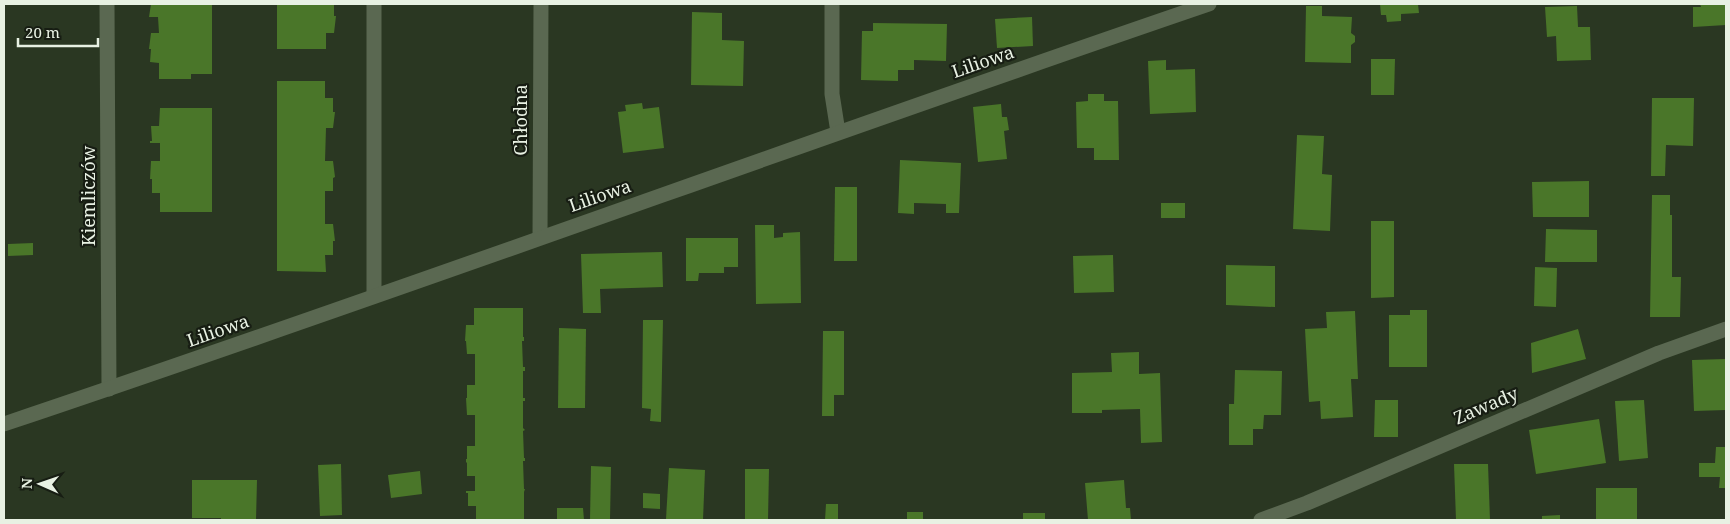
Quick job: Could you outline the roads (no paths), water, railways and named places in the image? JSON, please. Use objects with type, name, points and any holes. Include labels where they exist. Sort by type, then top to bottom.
[{"type":"street","name":"Kiemliczów","points":[[107,4],[109,388]]},
{"type":"street","points":[[374,4],[374,296]]},
{"type":"street","name":"Chłodna","points":[[540,237],[541,4]]},
{"type":"street","points":[[832,4],[832,94],[838,132]]},
{"type":"street","name":"Liliowa","points":[[4,424],[1209,4]]},
{"type":"street","name":"Zawady","points":[[1261,520],[1307,503],[1659,353],[1726,328]]}]
